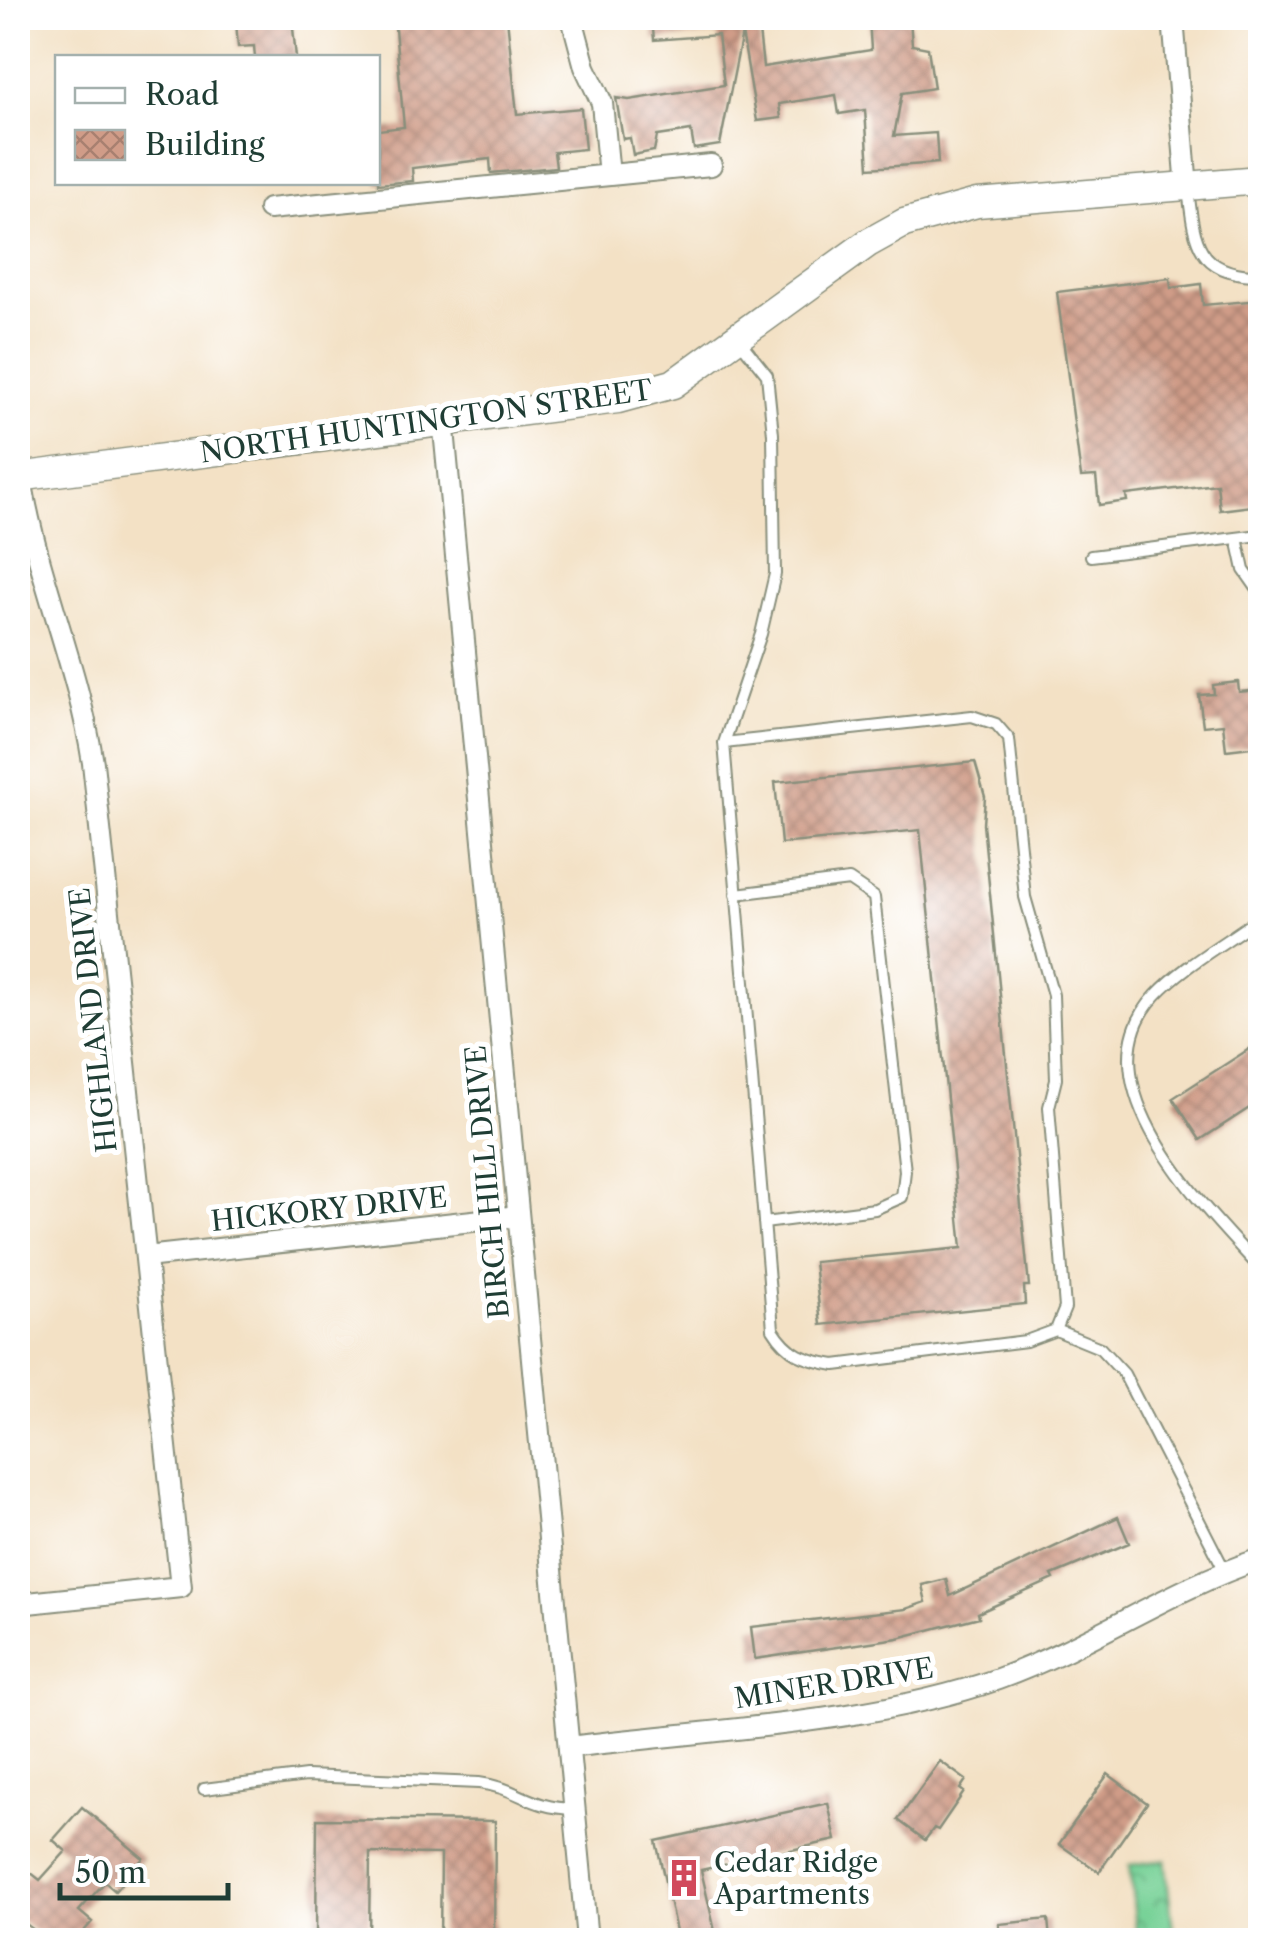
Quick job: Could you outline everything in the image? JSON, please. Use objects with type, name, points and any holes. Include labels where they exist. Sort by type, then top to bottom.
[{"type":"street","points":[[572,18],[585,67],[602,103],[609,175]]},
{"type":"street","points":[[1173,18],[1188,188]]},
{"type":"street","points":[[269,209],[711,164]]},
{"type":"street","name":"NORTH HUNTINGTON STREET","points":[[18,470],[618,399],[673,384],[868,243],[942,210],[978,203],[1260,180]]},
{"type":"street","name":"BIRCH HILL DRIVE","points":[[443,419],[588,1940]]},
{"type":"street","name":"HIGHLAND DRIVE","points":[[18,470],[32,541],[88,735],[181,1587],[18,1604]]},
{"type":"street","name":"HICKORY DRIVE","points":[[146,1257],[518,1216]]},
{"type":"street","name":"MINER DRIVE","points":[[569,1746],[880,1709],[934,1698],[1055,1657],[1167,1595],[1260,1558]]},
{"type":"lane","points":[[1188,188],[1198,245],[1207,258],[1234,274],[1254,274]]},
{"type":"lane","points":[[739,339],[767,375],[773,434],[775,574],[761,634],[724,742],[773,1329],[786,1349],[807,1360],[835,1365],[1026,1341],[1056,1330],[1100,1348],[1124,1374],[1225,1570]]},
{"type":"lane","points":[[1091,556],[1260,535]]},
{"type":"lane","points":[[1237,538],[1244,570],[1258,590]]},
{"type":"lane","points":[[724,742],[972,716],[996,724],[1008,739],[1025,898],[1053,995],[1056,1080],[1049,1107],[1065,1308],[1056,1330]]},
{"type":"lane","points":[[736,894],[849,880],[874,897],[905,1172],[902,1197],[875,1209],[764,1223]]},
{"type":"lane","points":[[1260,917],[1155,996],[1133,1034],[1130,1082],[1147,1124],[1192,1194],[1260,1268]]},
{"type":"lane","points":[[204,1789],[306,1776],[478,1782],[499,1786],[544,1808],[575,1809]]},
{"type":"green space","points":[[1165,1860],[1173,1931],[1137,1935],[1129,1865]]},
{"type":"building","points":[[292,18],[296,55],[255,55],[254,46],[238,47],[236,21]]},
{"type":"building","points":[[394,18],[507,18],[517,114],[581,108],[585,149],[554,152],[556,167],[491,173],[490,159],[412,168],[413,181],[380,184],[380,130],[404,127]]},
{"type":"building","points":[[652,18],[764,18],[765,31],[759,31],[763,67],[871,50],[869,18],[910,18],[912,45],[928,48],[934,88],[902,93],[894,136],[936,133],[938,163],[869,168],[865,110],[839,114],[836,95],[779,104],[781,118],[757,121],[742,33],[720,145],[694,149],[691,131],[657,136],[654,151],[633,155],[630,138],[623,139],[616,98],[629,100],[724,85],[718,35],[654,40]]},
{"type":"building","points":[[1170,278],[1171,288],[1201,284],[1203,305],[1260,300],[1260,505],[1220,510],[1217,484],[1126,495],[1127,501],[1099,505],[1096,476],[1081,477],[1057,292]]},
{"type":"building","points":[[1238,682],[1239,692],[1260,690],[1260,746],[1226,750],[1223,724],[1203,726],[1199,695],[1214,694],[1213,685]]},
{"type":"building","points":[[975,762],[985,797],[983,824],[1029,1286],[1024,1286],[1025,1304],[821,1325],[814,1262],[962,1248],[920,830],[781,844],[775,782]]},
{"type":"building","points":[[1260,1042],[1260,1101],[1200,1140],[1173,1098]]},
{"type":"building","points":[[1118,1517],[1129,1543],[1052,1575],[1054,1579],[978,1613],[979,1617],[898,1638],[755,1659],[751,1627],[906,1609],[926,1602],[922,1585],[946,1579],[950,1596]]},
{"type":"building","points":[[940,1761],[966,1780],[960,1789],[964,1792],[938,1830],[934,1828],[925,1840],[898,1820]]},
{"type":"building","points":[[1108,1774],[1147,1803],[1099,1872],[1059,1844]]},
{"type":"building","name":"Cedar Ridge Apartments","points":[[828,1803],[836,1840],[701,1870],[717,1940],[678,1940],[656,1841]]},
{"type":"building","points":[[82,1807],[143,1858],[115,1891],[105,1882],[79,1911],[92,1922],[76,1940],[47,1940],[18,1918],[18,1886],[30,1872],[40,1880],[66,1851],[53,1840]]},
{"type":"building","points":[[317,1819],[495,1821],[494,1940],[440,1940],[441,1854],[370,1853],[369,1940],[316,1940]]},
{"type":"building","points":[[1048,1919],[1050,1940],[1000,1940],[999,1924]]},
{"type":"place","name":"Cedar Ridge Apartments","points":[[684,1878]]}]
